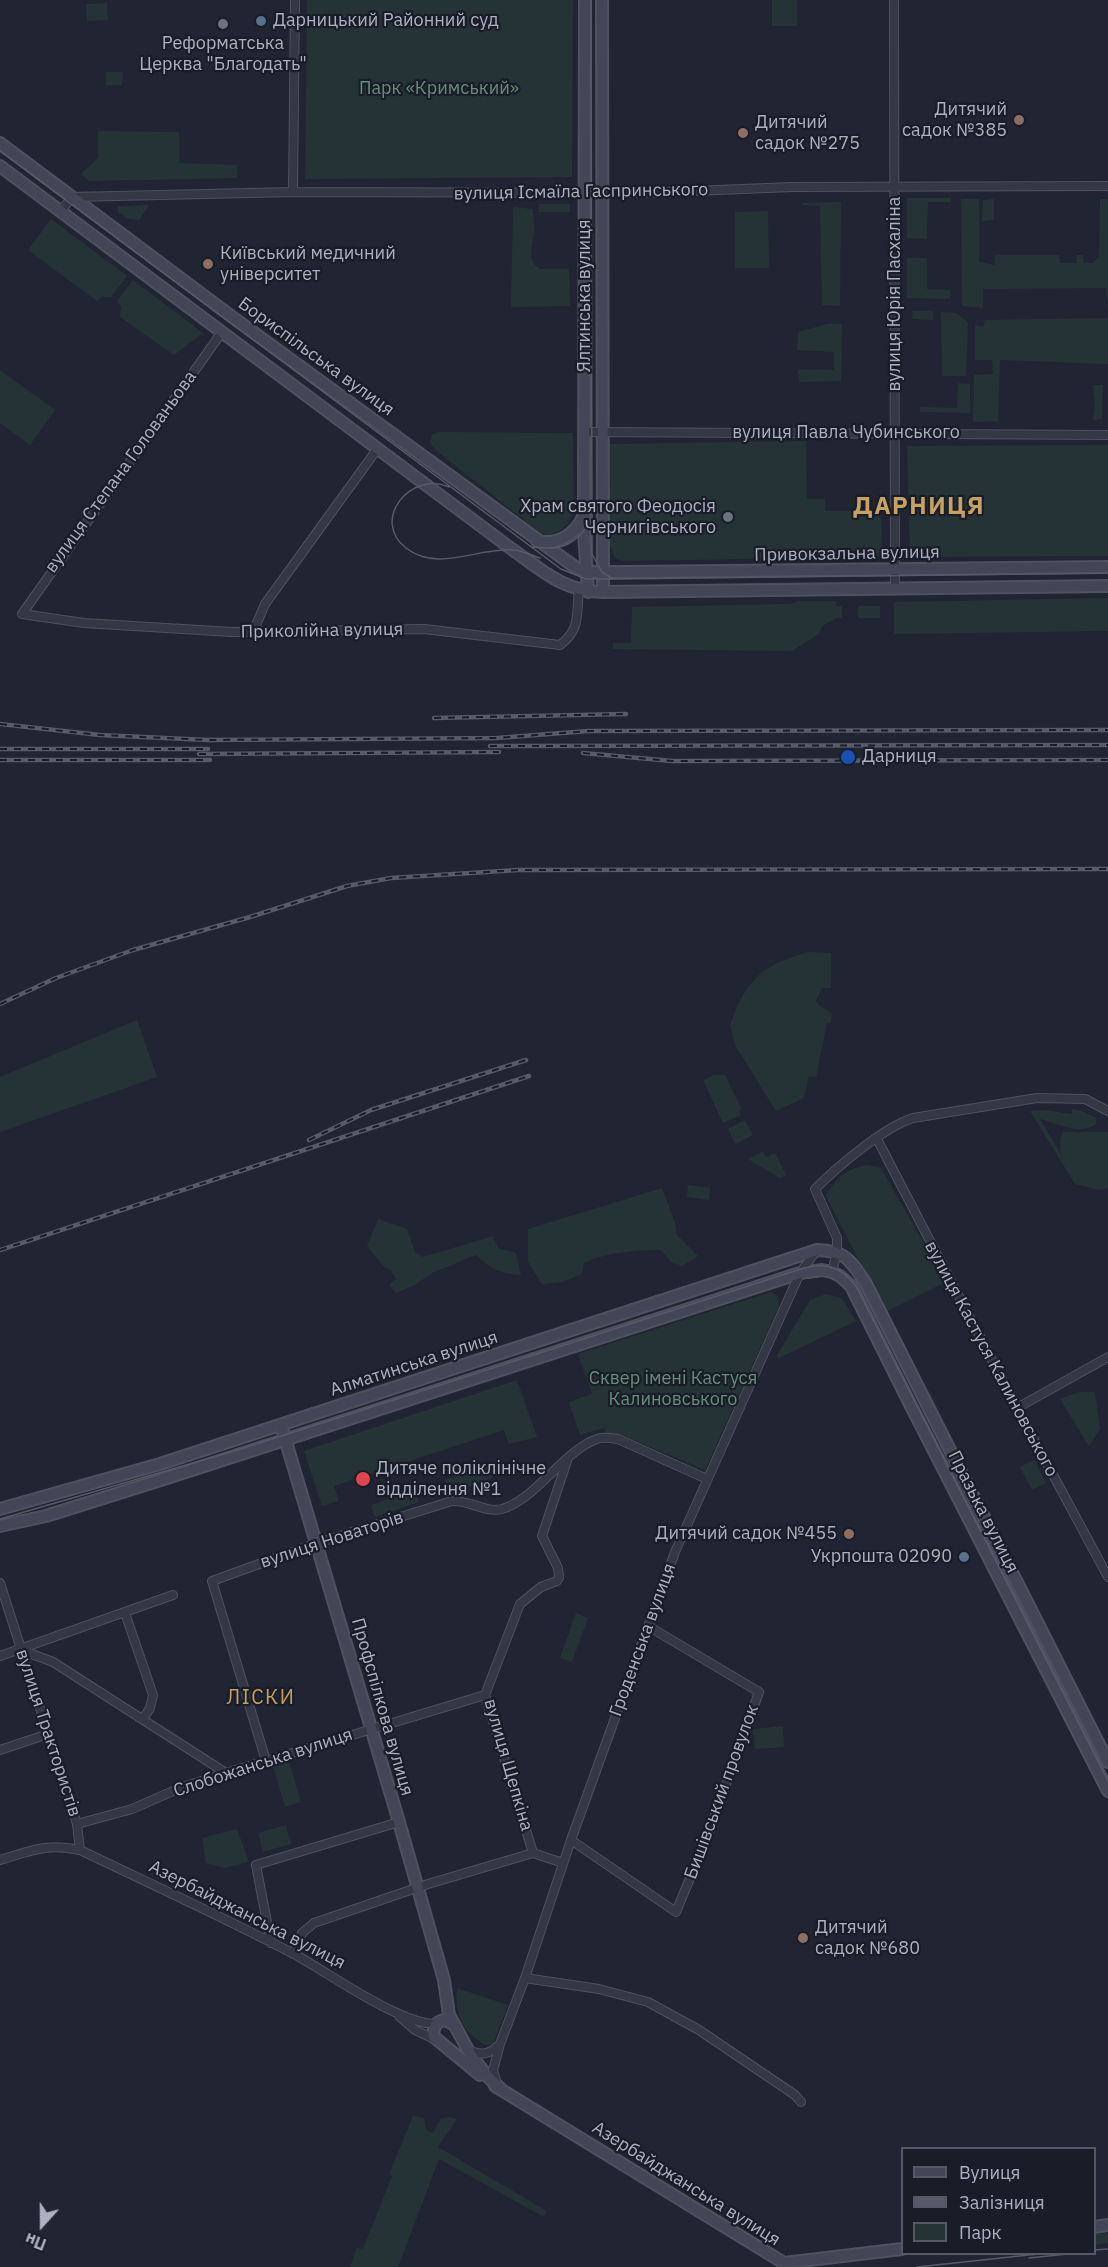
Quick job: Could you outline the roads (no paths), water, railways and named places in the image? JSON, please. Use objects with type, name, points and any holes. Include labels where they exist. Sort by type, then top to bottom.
[{"type":"street","points":[[293,192],[295,0]]},
{"type":"street","name":"Ялтинська вулиця","points":[[583,591],[587,572],[584,532],[585,0]]},
{"type":"street","name":"Ялтинська вулиця","points":[[602,0],[601,554],[603,592]]},
{"type":"street","name":"вулиця Юрія Пасхаліна","points":[[894,0],[895,588]]},
{"type":"street","name":"Бориспільська вулиця","points":[[0,143],[537,541],[569,564],[587,572]]},
{"type":"street","name":"Бориспільська вулиця","points":[[0,166],[513,550],[562,584],[583,591]]},
{"type":"street","name":"вулиця Ісмаїла Гаспринського","points":[[72,197],[293,192],[661,193],[792,187],[1108,186]]},
{"type":"street","points":[[61,211],[72,197]]},
{"type":"street","name":"вулиця Степана Голованьова","points":[[22,614],[222,332]]},
{"type":"street","name":"вулиця Павла Чубинського","points":[[584,432],[1108,435]]},
{"type":"street","points":[[253,632],[265,604],[378,448]]},
{"type":"street","points":[[537,541],[554,542],[566,537],[575,530],[585,512]]},
{"type":"street","points":[[601,554],[615,567],[629,572]]},
{"type":"street","name":"Привокзальна вулиця","points":[[587,572],[1108,567]]},
{"type":"street","name":"Привокзальна вулиця","points":[[583,591],[1108,586]]},
{"type":"street","name":"Приколійна вулиця","points":[[22,614],[84,623],[253,632],[423,629],[560,645],[571,636],[575,629],[583,591]]},
{"type":"street","points":[[832,1272],[837,1252],[837,1238],[815,1189],[898,1124],[913,1118],[1036,1098],[1085,1099],[1093,1101],[1108,1111]]},
{"type":"street","name":"вулиця Кастуся Калиновського","points":[[877,1139],[1108,1577]]},
{"type":"street","name":"Алматинська вулиця","points":[[0,1509],[160,1464],[817,1250],[837,1252]]},
{"type":"street","name":"Гроденська вулиця","points":[[500,2088],[493,2073],[501,2044],[571,1840],[675,1552],[800,1273],[817,1250]]},
{"type":"street","name":"Празька вулиця","points":[[837,1252],[851,1260],[865,1282],[1108,1762]]},
{"type":"street","name":"Алматинська вулиця","points":[[0,1526],[46,1516],[800,1273],[822,1270],[832,1272]]},
{"type":"street","name":"Празька вулиця","points":[[832,1272],[846,1280],[860,1301],[909,1402],[1108,1791]]},
{"type":"street","points":[[1017,1408],[1108,1357]]},
{"type":"street","name":"Профспілкова вулиця","points":[[281,1425],[399,1822],[444,1980],[448,2015],[454,2026]]},
{"type":"street","name":"вулиця Новаторів","points":[[266,1761],[212,1581],[317,1543],[452,1501],[467,1501],[483,1508],[502,1509],[519,1500],[588,1443],[602,1437],[618,1439],[707,1479]]},
{"type":"street","name":"вулиця Щепкіна","points":[[533,1853],[485,1695],[520,1604],[541,1587],[557,1581],[559,1577],[558,1568],[542,1536],[567,1460]]},
{"type":"street","name":"вулиця Трактористів","points":[[0,1583],[77,1824],[80,1850]]},
{"type":"street","points":[[0,1656],[173,1595]]},
{"type":"street","points":[[125,1613],[153,1695],[150,1708],[143,1719]]},
{"type":"street","name":"Бишівський провулок","points":[[571,1840],[676,1912],[709,1832],[759,1692],[648,1626]]},
{"type":"street","points":[[21,1650],[53,1662],[226,1773]]},
{"type":"street","name":"Слобожанська вулиця","points":[[77,1824],[132,1809],[180,1788],[226,1773],[485,1695]]},
{"type":"street","points":[[0,1750],[48,1734]]},
{"type":"street","points":[[271,1942],[256,1865],[399,1822]]},
{"type":"street","points":[[0,1860],[44,1846],[62,1846],[80,1850]]},
{"type":"street","name":"Азербайджанська вулиця","points":[[80,1850],[271,1942],[398,2014],[421,2022],[437,2023]]},
{"type":"street","points":[[293,1954],[302,1933],[314,1923],[417,1887],[533,1853],[563,1863]]},
{"type":"street","points":[[525,1978],[598,1989],[648,2002],[699,2030],[795,2095],[801,2102]]},
{"type":"street","name":"Профспілкова вулиця","points":[[437,2023],[446,1999]]},
{"type":"street","name":"Азербайджанська вулиця","points":[[398,2014],[415,2030],[438,2042],[486,2081],[784,2265],[901,2249]]},
{"type":"street","points":[[445,2020],[454,2026],[456,2033],[453,2040],[447,2043],[438,2042],[433,2033],[437,2023],[445,2020]]},
{"type":"street","name":"Азербайджанська вулиця","points":[[454,2026],[484,2073],[500,2088]]},
{"type":"street","points":[[467,2049],[484,2054],[501,2044]]},
{"type":"tram line","points":[[591,0],[592,554],[602,572],[613,579]]},
{"type":"tram line","points":[[0,151],[561,569],[586,579],[1108,573]]},
{"type":"tram line","points":[[449,487],[435,484],[421,485],[409,491],[400,501],[394,512],[392,524],[396,537],[406,548],[418,555],[431,558],[445,559],[500,550],[514,550],[540,558]]},
{"type":"tram line","points":[[533,547],[552,548],[567,544],[580,535],[592,519]]},
{"type":"tram line","points":[[0,1519],[241,1449],[804,1268],[828,1266],[840,1271],[857,1288],[1108,1781]]},
{"type":"tram line","points":[[1096,2250],[1108,2249]]},
{"type":"tram line","points":[[917,2267],[1029,2255]]},
{"type":"tram line","points":[[1029,2258],[1058,2255]]},
{"type":"railway","points":[[434,718],[626,714]]},
{"type":"railway","points":[[0,724],[100,735],[208,740],[497,738],[589,731],[1108,730]]},
{"type":"railway","points":[[490,746],[1108,745]]},
{"type":"railway","points":[[0,749],[208,749]]},
{"type":"railway","points":[[199,754],[499,752]]},
{"type":"railway","points":[[583,753],[672,761],[1108,760]]},
{"type":"railway","points":[[0,760],[210,760]]},
{"type":"railway","points":[[0,1004],[56,978],[133,950],[250,917],[347,886],[391,878],[518,870],[1108,869]]},
{"type":"railway","points":[[309,1140],[371,1110],[526,1060]]},
{"type":"railway","points":[[0,1250],[529,1076]]},
{"type":"place","name":"Дарницький Районний суд","points":[[261,21]]},
{"type":"place","name":"Реформатська Церква \"Благодать\"","points":[[223,24]]},
{"type":"place","name":"Дитячий садок №385","points":[[1019,120]]},
{"type":"place","name":"Дитячий садок №275","points":[[743,133]]},
{"type":"place","name":"Київський медичний університет","points":[[208,264]]},
{"type":"place","name":"Храм святого Феодосія Чернигівського","points":[[728,517]]},
{"type":"place","name":"Дарниця","points":[[848,757]]},
{"type":"place","name":"Дитяче поліклінічне відділення №1","points":[[363,1479]]},
{"type":"place","name":"Дитячий садок №455","points":[[849,1534]]},
{"type":"place","name":"Укрпошта 02090","points":[[964,1557]]},
{"type":"place","name":"Дитячий садок №680","points":[[803,1938]]},
{"type":"district","name":"ДАРНИЦЯ","points":[[919,507]]},
{"type":"district","name":"ЛІСКИ","points":[[261,1698]]},
{"type":"park label","name":"Парк «Кримський»","points":[[439,89]]},
{"type":"park label","name":"Сквер імені Кастуся Калиновського","points":[[673,1389]]}]
